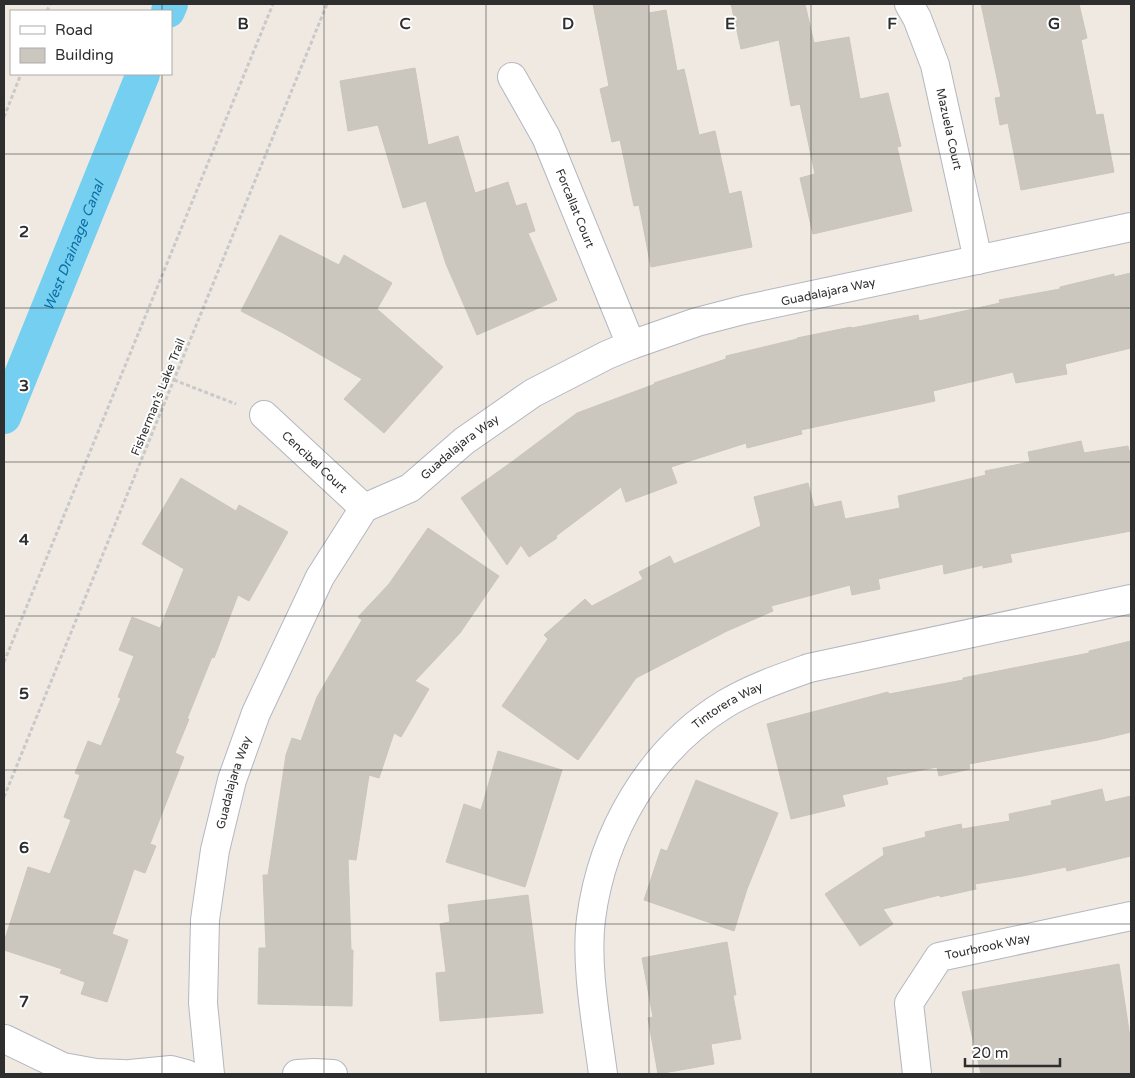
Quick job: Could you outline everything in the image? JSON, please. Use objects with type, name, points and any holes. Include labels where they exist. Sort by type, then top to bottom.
[{"type":"street","name":"Mazuela Court","points":[[909,4],[917,18],[936,65],[978,260]]},
{"type":"street","name":"Forcallat Court","points":[[512,77],[546,137],[631,345]]},
{"type":"street","name":"Guadalajara Way","points":[[210,1074],[203,1003],[205,920],[215,850],[232,780],[256,713],[320,577],[364,508],[410,488],[464,441],[533,393],[607,355],[631,345],[697,322],[743,310],[1131,228]]},
{"type":"street","name":"Cencibel Court","points":[[264,415],[364,508]]},
{"type":"street","name":"Tintorera Way","points":[[603,1074],[590,971],[591,920],[601,871],[614,832],[633,796],[663,756],[693,728],[725,704],[771,681],[809,668],[1131,599]]},
{"type":"street","name":"Tourbrook Way","points":[[917,1074],[909,1003],[939,957],[1131,916]]},
{"type":"street","points":[[5,1039],[63,1067],[96,1073],[122,1074]]},
{"type":"street","points":[[130,1074],[171,1070],[186,1074]]},
{"type":"street","points":[[297,1074],[333,1074]]},
{"type":"path","points":[[4,662],[273,4]]},
{"type":"path","name":"Fisherman’s Lake Trail","points":[[4,797],[327,4]]},
{"type":"path","points":[[4,117],[22,75]]},
{"type":"path","points":[[174,380],[264,415]]},
{"type":"building","points":[[593,4],[648,4],[649,13],[666,10],[677,71],[684,69],[699,135],[715,131],[729,194],[741,191],[752,247],[651,267],[639,205],[634,206],[620,140],[612,142],[600,89],[609,86]]},
{"type":"building","points":[[731,4],[805,4],[814,43],[849,37],[860,99],[888,93],[901,146],[897,147],[912,211],[813,234],[800,178],[815,174],[800,104],[791,106],[779,40],[741,49]]},
{"type":"building","points":[[981,4],[1079,4],[1087,38],[1081,40],[1096,115],[1103,114],[1114,172],[1021,190],[1008,123],[1000,125],[995,98],[1001,97]]},
{"type":"building","points":[[415,68],[428,145],[458,136],[475,193],[508,182],[516,206],[526,203],[535,231],[528,233],[557,300],[477,335],[446,264],[426,201],[403,208],[378,125],[348,131],[340,81]]},
{"type":"building","points":[[280,235],[339,265],[344,255],[392,283],[377,309],[443,367],[384,433],[344,399],[362,379],[241,311]]},
{"type":"building","points":[[1131,273],[1131,348],[1065,364],[1067,374],[1016,383],[1013,372],[933,391],[935,401],[801,430],[802,434],[747,448],[746,443],[671,467],[677,483],[626,502],[621,487],[556,536],[557,538],[529,557],[521,545],[507,565],[461,498],[577,413],[654,383],[726,359],[726,356],[851,327],[918,315],[919,321],[1000,303],[999,300],[1060,289],[1060,287],[1114,274],[1114,277]]},
{"type":"building","points":[[1081,441],[1084,453],[1128,446],[1129,451],[1131,451],[1131,531],[1010,554],[1012,562],[983,568],[983,565],[944,574],[943,564],[878,579],[880,589],[852,595],[850,585],[771,606],[773,611],[727,631],[636,678],[578,760],[502,706],[548,639],[544,635],[585,599],[592,606],[643,579],[639,572],[670,556],[674,564],[761,526],[754,497],[808,483],[814,507],[841,501],[845,519],[900,508],[898,496],[986,475],[985,471],[1030,462],[1028,452]]},
{"type":"building","points":[[181,478],[236,511],[239,505],[288,532],[249,601],[238,595],[214,658],[212,657],[187,719],[189,719],[175,753],[184,757],[150,844],[156,846],[145,873],[134,869],[112,934],[128,940],[107,1002],[81,994],[85,982],[60,973],[62,969],[4,950],[4,942],[28,867],[50,874],[71,820],[64,817],[80,775],[75,773],[88,741],[101,746],[121,698],[118,697],[134,656],[119,650],[132,617],[160,628],[184,569],[142,544]]},
{"type":"building","points":[[428,528],[499,576],[460,633],[415,681],[429,689],[401,737],[394,733],[379,778],[369,775],[356,860],[348,859],[351,950],[353,950],[352,1006],[258,1004],[259,948],[266,948],[263,875],[268,875],[286,755],[292,738],[301,741],[317,697],[362,620],[358,617],[389,584]]},
{"type":"building","points":[[1131,641],[1131,732],[969,764],[970,769],[939,776],[937,767],[886,777],[888,784],[842,795],[845,806],[791,819],[767,724],[888,692],[889,694],[963,680],[963,678],[1089,653],[1089,651]]},
{"type":"building","points":[[498,751],[562,770],[525,887],[446,862],[464,804],[481,810]]},
{"type":"building","points":[[696,780],[778,813],[747,889],[734,931],[644,900],[661,849],[667,851]]},
{"type":"building","points":[[1102,789],[1105,802],[1131,796],[1131,856],[1067,871],[1066,867],[975,884],[976,889],[940,897],[940,895],[883,909],[893,924],[860,946],[825,894],[884,855],[883,848],[926,837],[925,832],[961,824],[962,829],[1010,821],[1009,814],[1052,805],[1051,801]]},
{"type":"building","points":[[528,895],[543,1013],[440,1021],[436,973],[446,972],[440,924],[450,922],[448,905]]},
{"type":"building","points":[[727,942],[736,995],[733,995],[741,1039],[711,1044],[714,1064],[658,1074],[648,1018],[653,1017],[642,958]]},
{"type":"building","points":[[1119,964],[1131,1044],[1131,1074],[981,1074],[962,992]]},
{"type":"waterway","name":"West Drainage Canal","points":[[168,10],[171,4]]},
{"type":"waterway","name":"West Drainage Canal","points":[[4,417],[143,75]]}]
